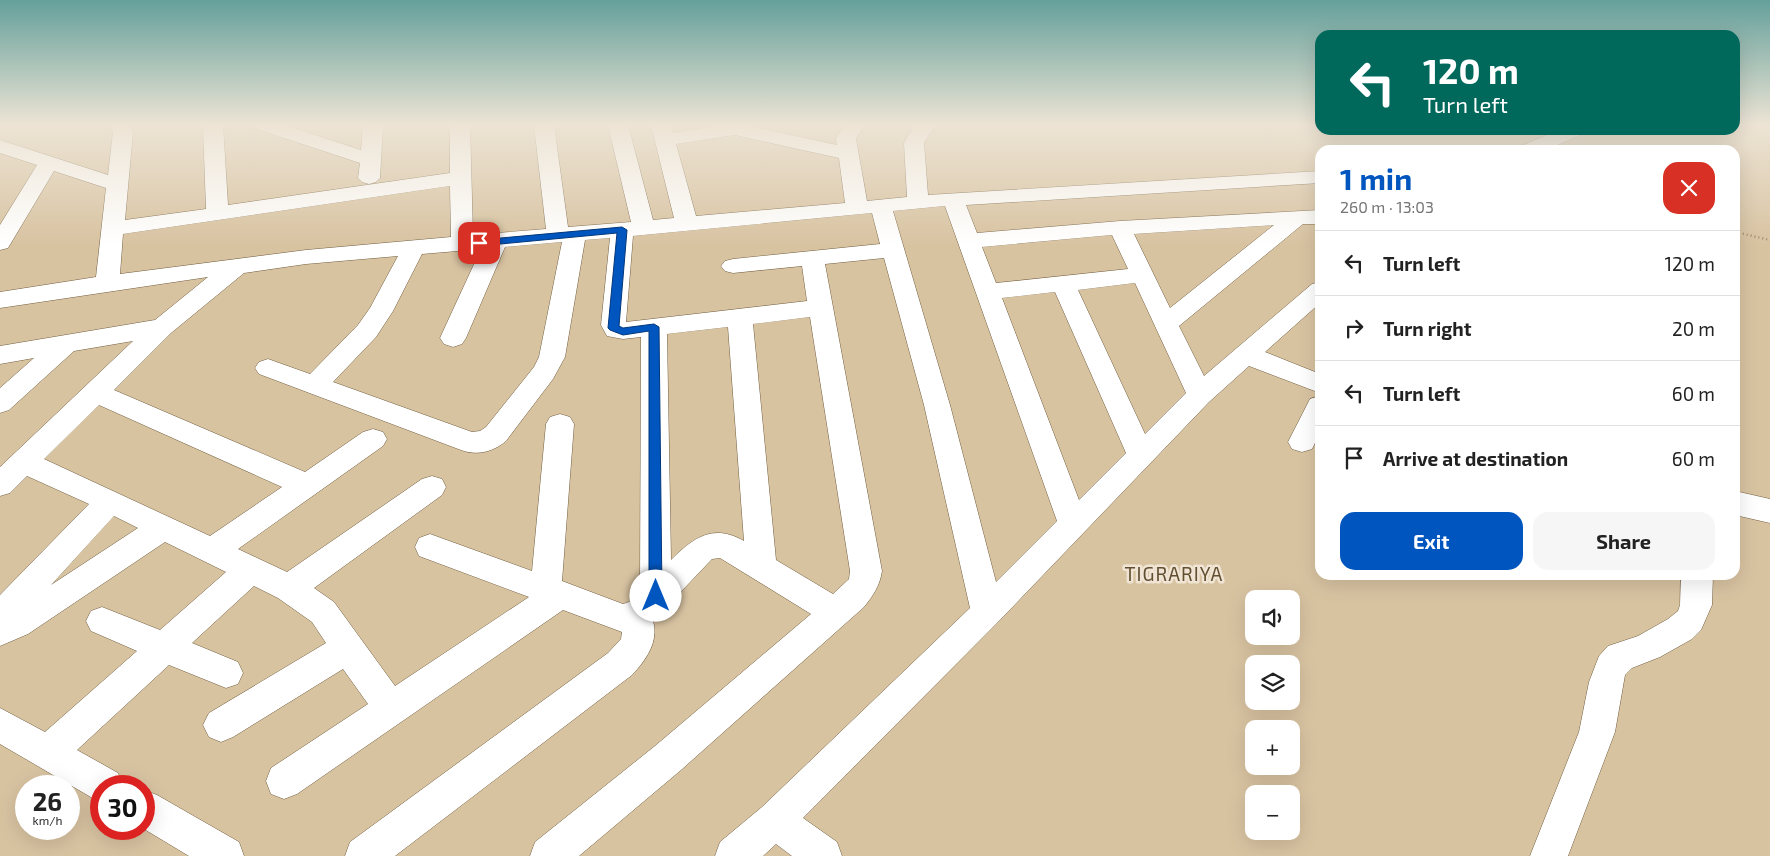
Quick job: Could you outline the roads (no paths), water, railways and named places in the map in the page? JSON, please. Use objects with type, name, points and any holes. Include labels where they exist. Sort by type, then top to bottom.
[{"type":"street","points":[[0,243],[47,165]]},
{"type":"street","points":[[51,165],[117,184]]},
{"type":"street","points":[[107,283],[119,165]]},
{"type":"street","points":[[215,165],[217,214]]},
{"type":"street","points":[[368,192],[370,165]]},
{"type":"street","points":[[461,165],[462,244]]},
{"type":"street","points":[[268,368],[471,443],[487,441],[496,434],[544,372],[552,357],[567,235],[552,165]]},
{"type":"street","points":[[624,165],[633,229],[613,328],[623,331],[821,308]]},
{"type":"street","points":[[672,165],[687,224]]},
{"type":"street","points":[[852,165],[869,207],[894,250],[937,405],[986,612]]},
{"type":"street","points":[[915,165],[918,202]]},
{"type":"street","points":[[0,300],[107,283],[306,257],[953,199],[1315,177]]},
{"type":"street","points":[[112,229],[461,178]]},
{"type":"street","points":[[953,199],[1073,524]]},
{"type":"street","points":[[968,241],[1120,228],[1309,217]]},
{"type":"street","points":[[1166,324],[1309,217]]},
{"type":"street","points":[[1120,228],[1200,394]]},
{"type":"street","points":[[454,338],[496,241]]},
{"type":"street","points":[[315,385],[367,331],[381,310],[414,248]]},
{"type":"street","points":[[733,266],[894,250]]},
{"type":"street","points":[[549,856],[668,758],[862,588],[866,571],[812,258]]},
{"type":"street","points":[[0,486],[162,327],[237,266]]},
{"type":"street","points":[[988,292],[1143,276]]},
{"type":"street","points":[[1063,284],[1141,455]]},
{"type":"street","points":[[734,856],[775,820],[986,612],[1200,394],[1315,294]]},
{"type":"street","points":[[740,317],[761,567]]},
{"type":"street","points":[[0,355],[162,327]]},
{"type":"street","points":[[364,856],[620,664],[633,651],[638,640],[645,606],[654,327]]},
{"type":"street","points":[[0,403],[66,344]]},
{"type":"street","points":[[1246,355],[1315,382]]},
{"type":"street","points":[[94,392],[307,485]]},
{"type":"street","points":[[553,592],[560,424]]},
{"type":"street","points":[[212,551],[374,439]]},
{"type":"street","points":[[23,462],[289,588],[323,612],[391,709]]},
{"type":"street","points":[[289,588],[432,486]]},
{"type":"street","points":[[0,617],[110,502]]},
{"type":"street","points":[[1740,504],[1770,511]]},
{"type":"street","points":[[0,632],[17,624],[163,527]]},
{"type":"street","points":[[430,547],[623,618],[645,606],[701,550],[716,544],[726,546],[835,612]]},
{"type":"street","points":[[48,753],[250,570]]},
{"type":"street","points":[[1549,856],[1597,732],[1606,682],[1611,667],[1620,657],[1680,630],[1690,620],[1696,605],[1697,580]]},
{"type":"street","points":[[284,781],[391,709],[553,592]]},
{"type":"street","points":[[102,621],[226,672]]},
{"type":"street","points":[[221,725],[348,648]]},
{"type":"street","points":[[0,725],[90,777]]},
{"type":"street","points":[[155,814],[226,856]]},
{"type":"street","points":[[775,820],[824,856]]},
{"type":"district","name":"TIGRARIYA","points":[[1174,573]]}]
